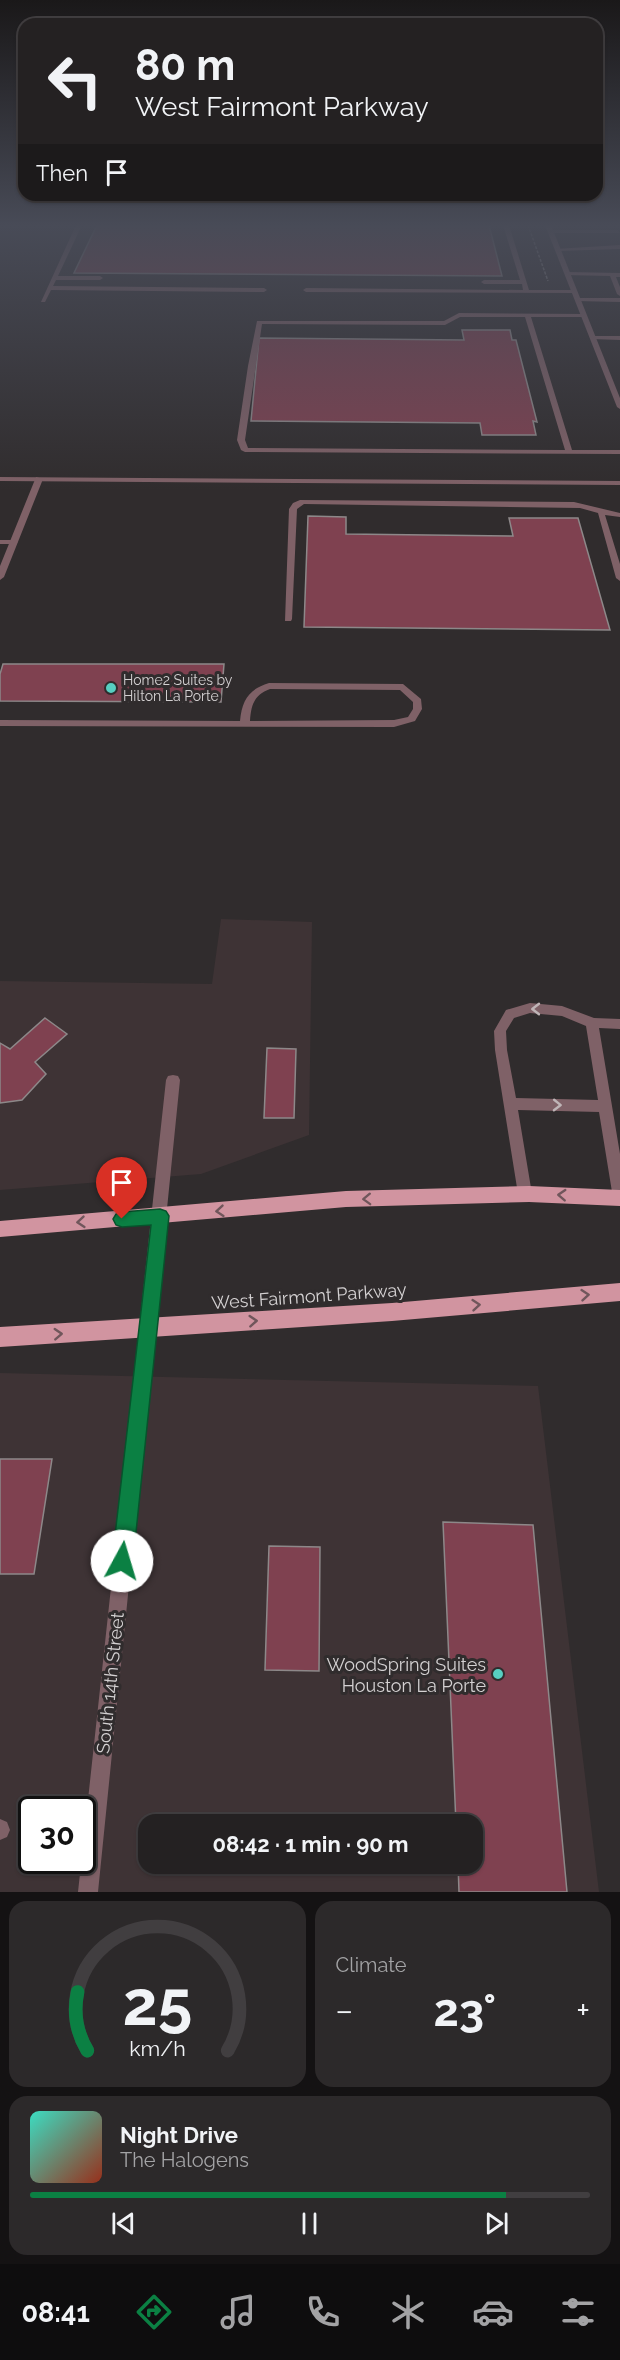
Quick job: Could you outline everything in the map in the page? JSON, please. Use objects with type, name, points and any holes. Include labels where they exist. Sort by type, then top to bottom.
[{"type":"main road","points":[[0,1229],[346,1199],[525,1194],[620,1198]]},
{"type":"main road","name":"West Fairmont Parkway","points":[[0,1337],[392,1312],[620,1292]]},
{"type":"street","points":[[620,407],[616,387],[584,315],[489,318],[459,315],[445,323],[260,322],[250,366],[241,440],[245,450],[620,452]]},
{"type":"street","points":[[527,315],[569,451]]},
{"type":"street","points":[[593,338],[620,338]]},
{"type":"street","points":[[0,479],[620,483]]},
{"type":"street","points":[[0,577],[39,479]]},
{"type":"street","points":[[288,619],[293,509],[303,502],[574,504],[590,507],[601,514],[620,515]]},
{"type":"street","points":[[601,514],[620,578]]},
{"type":"street","points":[[0,542],[14,542]]},
{"type":"street","points":[[0,723],[245,723],[403,722],[414,718],[418,710],[418,701],[403,687],[268,686],[257,689],[251,694],[246,703],[245,723]]},
{"type":"street","points":[[525,1194],[509,1104],[500,1031],[510,1014],[519,1010],[548,1009],[566,1012],[592,1023],[620,1024]]},
{"type":"street","points":[[592,1023],[620,1198]]},
{"type":"street","name":"South 14th Street","points":[[88,1892],[173,1080]]},
{"type":"street","points":[[509,1104],[605,1106]]},
{"type":"shaded area","points":[[221,919],[312,922],[309,1135],[201,1174],[0,1190],[0,981],[212,984]]},
{"type":"shaded area","points":[[0,1373],[538,1386],[599,1892],[0,1892]]},
{"type":"building","points":[[462,330],[510,330],[512,340],[516,340],[537,422],[533,421],[536,435],[482,435],[480,423],[251,421],[259,338],[464,340]]},
{"type":"building","points":[[308,516],[346,517],[346,534],[513,536],[509,518],[578,518],[610,630],[304,627]]},
{"type":"building","name":"Home2 Suites by Hilton La Porte","points":[[3,664],[224,664],[221,702],[0,701],[0,674]]},
{"type":"building","points":[[45,1018],[67,1034],[35,1062],[46,1074],[22,1100],[0,1103],[0,1043],[10,1049]]},
{"type":"building","points":[[267,1048],[296,1049],[294,1118],[264,1118]]},
{"type":"building","points":[[0,1459],[52,1459],[34,1574],[0,1574]]},
{"type":"building","name":"WoodSpring Suites Houston La Porte","points":[[443,1522],[533,1525],[567,1892],[459,1892],[458,1874],[483,1874],[483,1814],[456,1814]]},
{"type":"building","points":[[269,1546],[320,1547],[319,1671],[265,1670]]},
{"type":"place","name":"Home2 Suites by Hilton La Porte","points":[[111,688]]},
{"type":"place","name":"WoodSpring Suites Houston La Porte","points":[[498,1674]]},
{"type":"route","points":[[122,1219],[160,1216],[122,1561]]}]
